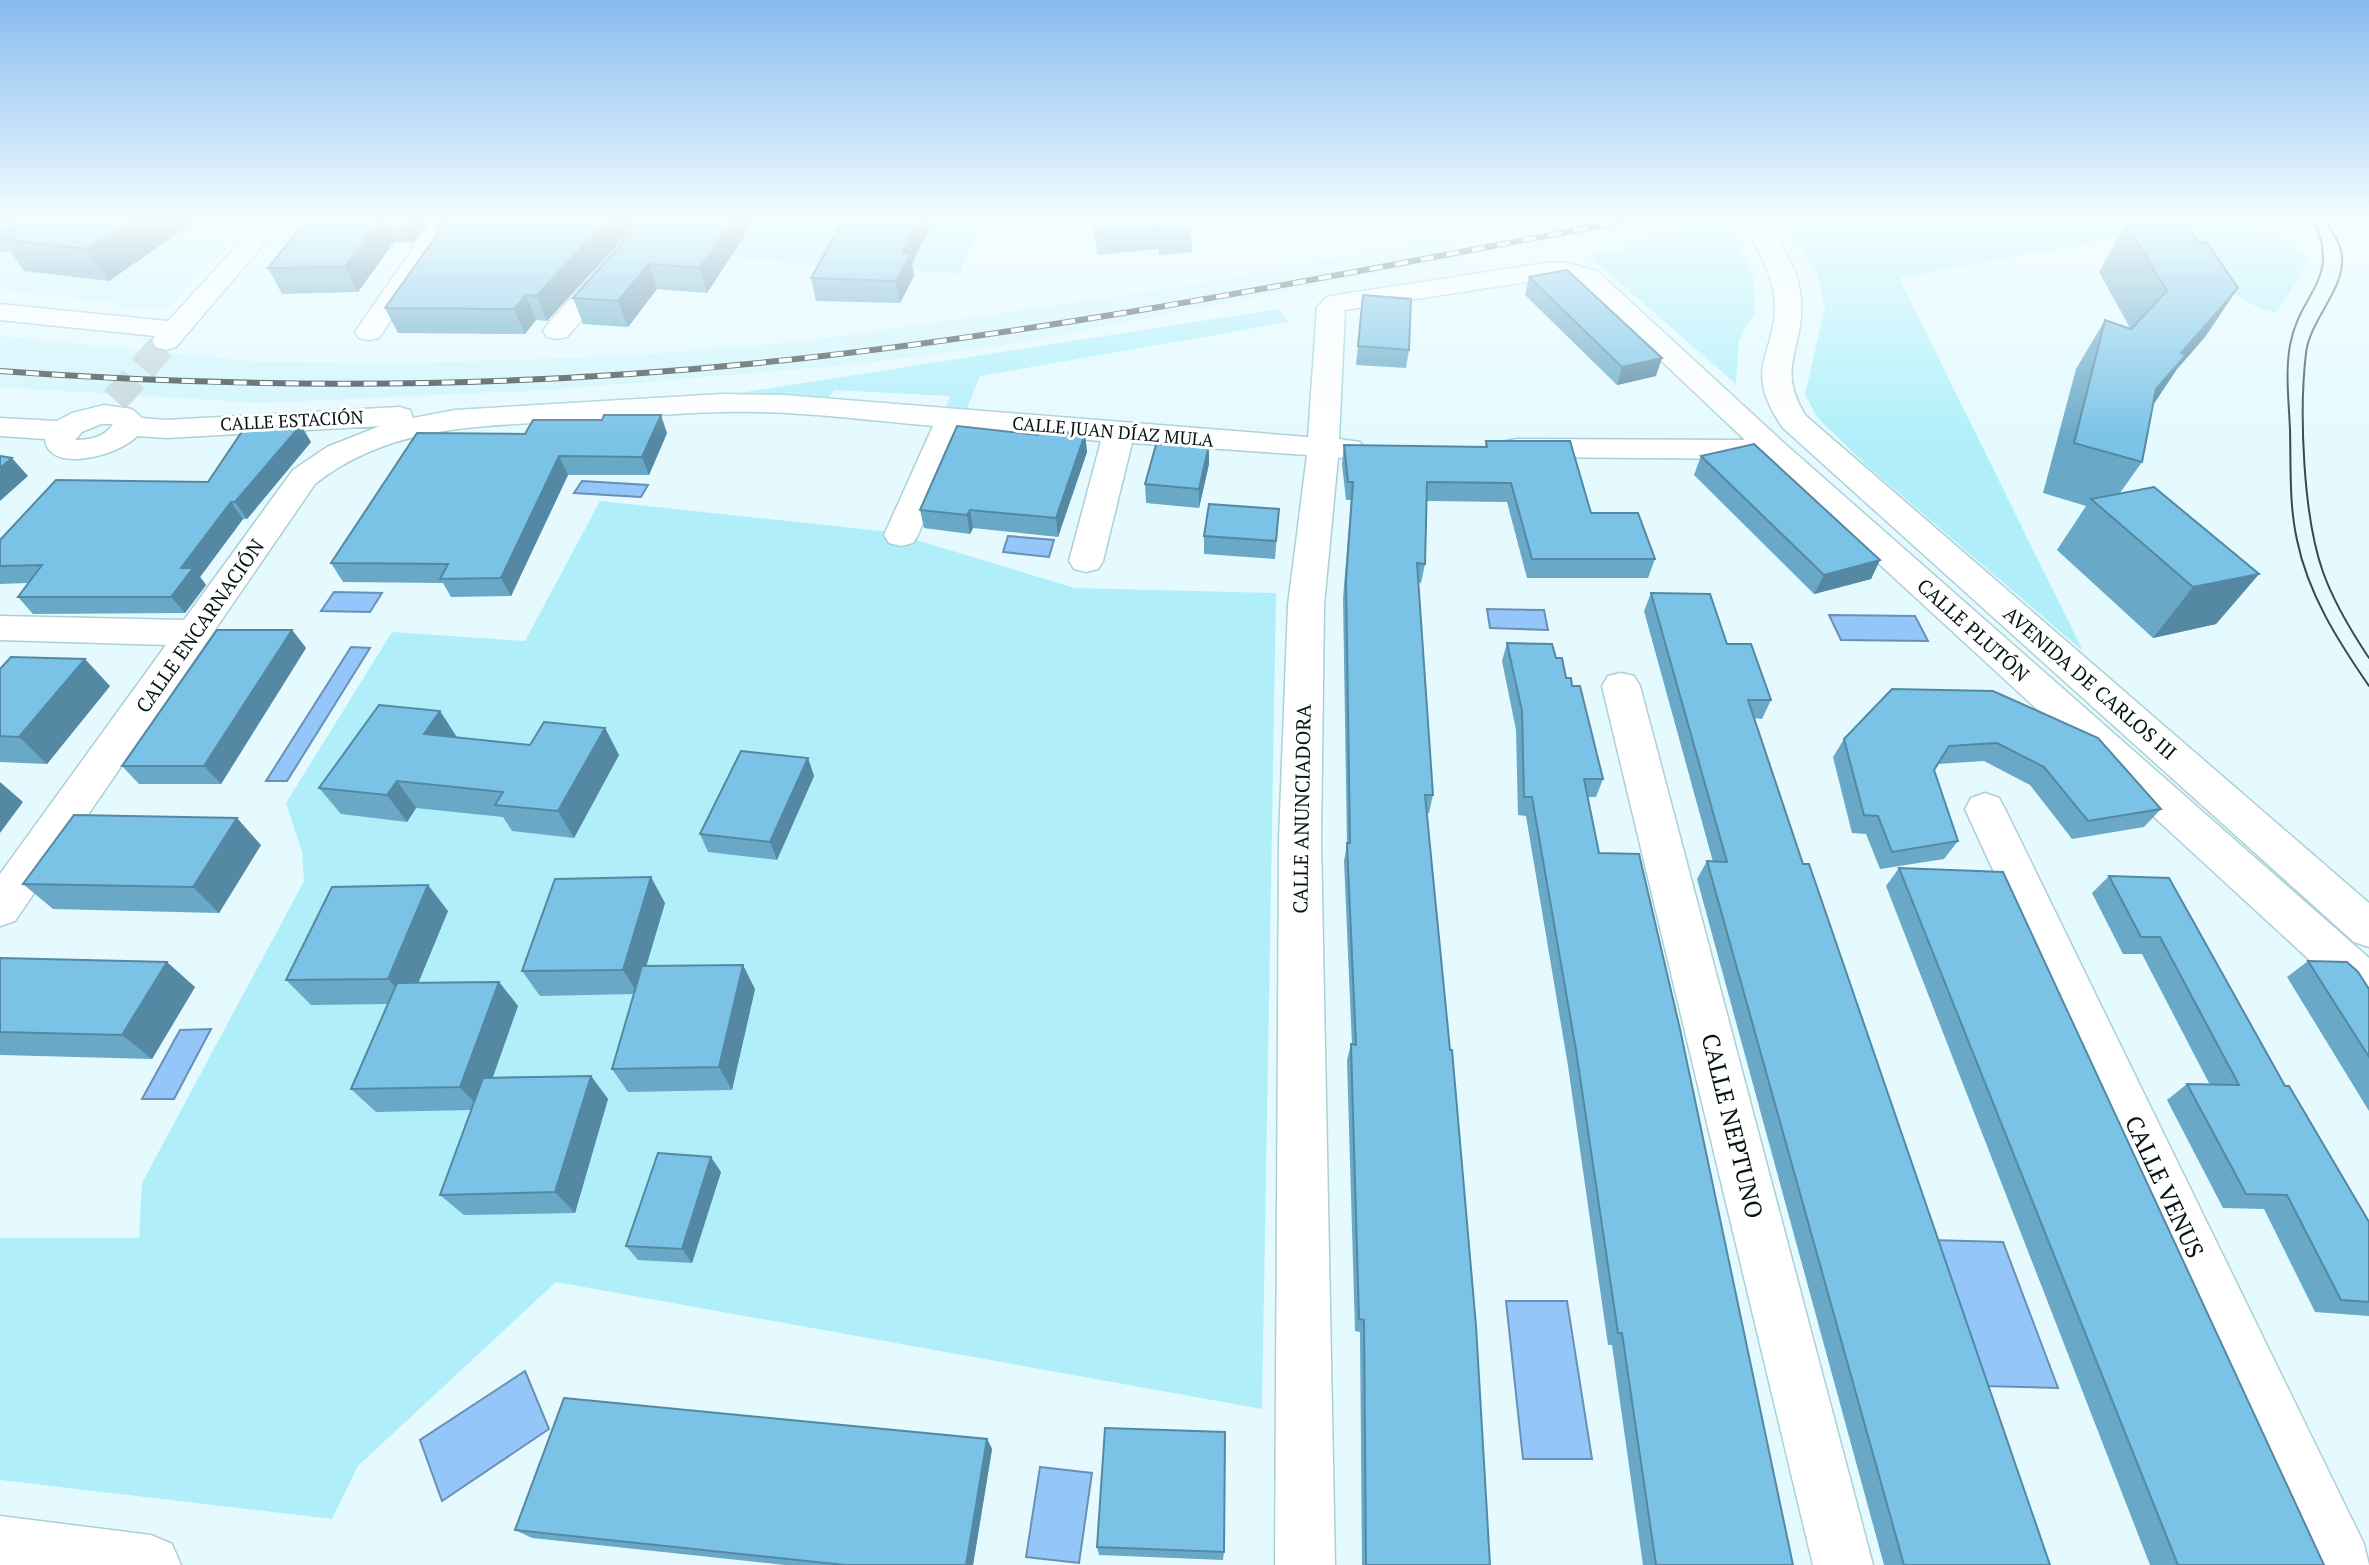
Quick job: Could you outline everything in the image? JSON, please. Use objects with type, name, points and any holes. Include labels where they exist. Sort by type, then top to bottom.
[{"type":"street","points":[[0,312],[171,336],[207,294]]},
{"type":"street","points":[[369,332],[395,294]]},
{"type":"street","points":[[557,331],[590,294]]},
{"type":"street","name":"CALLE ANUNCIADORA","points":[[1305,1565],[1300,840],[1306,605],[1323,449],[1331,307],[1337,303],[1396,294]]},
{"type":"street","name":"CALLE PLUTÓN","points":[[1607,294],[1773,450],[2369,986]]},
{"type":"street","name":"AVENIDA DE CARLOS III","points":[[1787,294],[1787,323],[1777,356],[1774,382],[1785,409],[1811,438],[2369,929]]},
{"type":"street","name":"CALLE JUAN DÍAZ MULA","points":[[455,419],[722,403],[784,404],[1323,449],[1384,448]]},
{"type":"street","name":"CALLE ESTACIÓN","points":[[0,427],[70,440],[109,442],[116,413],[166,429],[386,416],[455,419]]},
{"type":"street","points":[[901,535],[952,418]]},
{"type":"street","name":"CALLE ENCARNACIÓN","points":[[0,908],[304,477],[339,451],[417,425],[455,419]]},
{"type":"street","points":[[1086,561],[1119,433]]},
{"type":"street","points":[[60,484],[80,455],[70,440]]},
{"type":"street","points":[[1493,448],[1773,450]]},
{"type":"street","points":[[0,628],[196,633]]},
{"type":"street","name":"CALLE NEPTUNO","points":[[1621,686],[1843,1565]]},
{"type":"street","name":"CALLE VENUS","points":[[1985,809],[2343,1565]]},
{"type":"street","points":[[28,1555],[151,1565]]},
{"type":"shaded area","points":[[36,294],[181,294],[167,307],[151,310],[116,307],[117,303]]},
{"type":"shaded area","points":[[1131,294],[1272,294],[1023,342],[860,364],[550,390],[261,403],[0,387],[0,336],[262,362],[416,363],[626,356],[806,341]]},
{"type":"shaded area","points":[[1633,294],[1754,294],[1755,312],[1739,340],[1736,384]]},
{"type":"shaded area","points":[[1822,294],[1907,294],[2083,651],[1866,465],[1817,417],[1805,394],[1825,308]]},
{"type":"shaded area","points":[[2233,294],[2288,294],[2277,313],[2261,309]]},
{"type":"shaded area","points":[[1278,309],[1289,322],[980,376],[967,408],[946,407],[950,396],[834,390],[828,399],[739,393]]},
{"type":"shaded area","points":[[582,481],[648,485],[641,497],[574,493]]},
{"type":"shaded area","points":[[600,501],[890,532],[1075,588],[1276,593],[1262,1409],[556,1282],[358,1466],[332,1519],[0,1480],[0,1238],[139,1238],[142,1183],[304,881],[302,852],[286,803],[392,632],[525,641]]},
{"type":"shaded area","points":[[1008,536],[1054,540],[1049,557],[1003,552]]},
{"type":"shaded area","points":[[334,592],[382,593],[370,612],[321,611]]},
{"type":"shaded area","points":[[1487,609],[1544,610],[1548,630],[1490,628]]},
{"type":"shaded area","points":[[1829,615],[1915,616],[1928,641],[1841,640]]},
{"type":"shaded area","points":[[351,647],[370,648],[287,781],[266,781]]},
{"type":"shaded area","points":[[211,1029],[174,1099],[142,1099],[180,1030]]},
{"type":"shaded area","points":[[1931,1240],[2003,1242],[2058,1388],[1982,1386]]},
{"type":"shaded area","points":[[1506,1301],[1567,1301],[1592,1459],[1523,1459]]},
{"type":"shaded area","points":[[525,1371],[549,1429],[442,1501],[420,1440]]},
{"type":"shaded area","points":[[1040,1467],[1092,1473],[1079,1563],[1026,1557]]},
{"type":"building","points":[[395,294],[538,294],[526,295],[514,309],[385,308]]},
{"type":"building","points":[[577,294],[624,294],[618,301],[573,298]]},
{"type":"building","points":[[1547,294],[1593,294],[1662,358],[1622,367]]},
{"type":"building","points":[[2164,294],[2233,294],[2181,353],[2186,355],[2156,389],[2142,462],[2074,443],[2105,320],[2131,329]]},
{"type":"building","points":[[1363,295],[1411,299],[1409,350],[1358,346]]},
{"type":"building","points":[[604,415],[661,415],[642,457],[559,456],[501,578],[440,579],[448,564],[331,563],[417,433],[525,434],[533,420],[602,420]]},
{"type":"building","points":[[301,425],[235,502],[231,502],[181,568],[193,568],[171,597],[18,597],[42,565],[0,566],[0,540],[56,480],[208,482],[245,427]]},
{"type":"building","points":[[957,426],[1038,435],[1040,430],[1085,434],[1056,518],[970,510],[967,515],[920,510]]},
{"type":"building","points":[[1157,441],[1209,445],[1199,489],[1145,484]]},
{"type":"building","points":[[1486,441],[1570,441],[1591,513],[1638,513],[1655,559],[1532,559],[1511,483],[1427,482],[1425,564],[1417,563],[1433,795],[1425,795],[1452,1050],[1476,1326],[1490,1565],[1366,1565],[1364,1320],[1359,1319],[1351,1044],[1356,1045],[1347,843],[1350,843],[1346,580],[1353,482],[1348,482],[1344,445],[1487,447]]},
{"type":"building","points":[[1754,444],[1880,560],[1824,575],[1701,456]]},
{"type":"building","points":[[0,456],[12,458],[0,468]]},
{"type":"building","points":[[2154,487],[2259,574],[2193,587],[2091,499]]},
{"type":"building","points":[[1209,504],[1279,509],[1276,541],[1204,536]]},
{"type":"building","points":[[1651,593],[1710,594],[1727,644],[1751,644],[1771,700],[1748,700],[1803,864],[1809,864],[2050,1565],[1904,1565],[1707,861],[1727,862]]},
{"type":"building","points":[[217,630],[292,630],[204,766],[122,766]]},
{"type":"building","points":[[1507,643],[1552,644],[1556,658],[1562,658],[1566,678],[1571,678],[1572,686],[1580,686],[1603,779],[1584,779],[1599,853],[1639,854],[1680,1029],[1793,1565],[1656,1565],[1576,1050],[1532,797],[1524,797],[1522,711]]},
{"type":"building","points":[[11,657],[85,659],[19,737],[0,736],[0,669]]},
{"type":"building","points":[[1892,689],[1993,691],[2098,738],[2161,809],[2088,821],[2044,767],[1997,743],[1949,746],[1934,770],[1958,841],[1892,852],[1878,816],[1864,815],[1844,739]]},
{"type":"building","points":[[379,705],[440,711],[424,734],[530,745],[544,722],[605,728],[558,811],[495,805],[503,792],[397,781],[387,795],[319,788]]},
{"type":"building","points":[[741,751],[808,758],[770,842],[700,834]]},
{"type":"building","points":[[74,815],[237,818],[193,887],[23,884]]},
{"type":"building","points":[[1899,868],[2003,872],[2324,1565],[2178,1565]]},
{"type":"building","points":[[2109,876],[2169,878],[2285,1086],[2289,1086],[2369,1222],[2369,1302],[2341,1300],[2287,1195],[2246,1194],[2187,1084],[2239,1085],[2160,937],[2141,937]]},
{"type":"building","points":[[651,877],[623,970],[522,971],[555,879]]},
{"type":"building","points":[[428,885],[388,979],[286,980],[332,887]]},
{"type":"building","points":[[0,958],[167,962],[122,1035],[0,1032]]},
{"type":"building","points":[[2308,961],[2347,962],[2369,989],[2369,1057]]},
{"type":"building","points":[[743,965],[719,1067],[612,1069],[642,966]]},
{"type":"building","points":[[499,982],[460,1087],[351,1089],[397,983]]},
{"type":"building","points":[[591,1076],[555,1192],[440,1195],[483,1078]]},
{"type":"building","points":[[658,1153],[711,1157],[682,1249],[626,1246]]},
{"type":"building","points":[[564,1398],[987,1439],[966,1565],[845,1565],[515,1530]]},
{"type":"building","points":[[1105,1428],[1225,1432],[1224,1552],[1097,1547]]},
{"type":"tunnel","points":[[115,400],[166,341]]},
{"type":"tram line","points":[[2311,294],[2295,327],[2289,356],[2293,513],[2302,560],[2316,598],[2369,686]]},
{"type":"tram line","points":[[2332,294],[2314,328],[2306,353],[2303,433],[2307,494],[2323,572],[2343,616],[2369,658]]},
{"type":"railway","points":[[0,371],[281,383],[374,384],[561,378],[858,352],[1079,320],[1229,294]]}]
